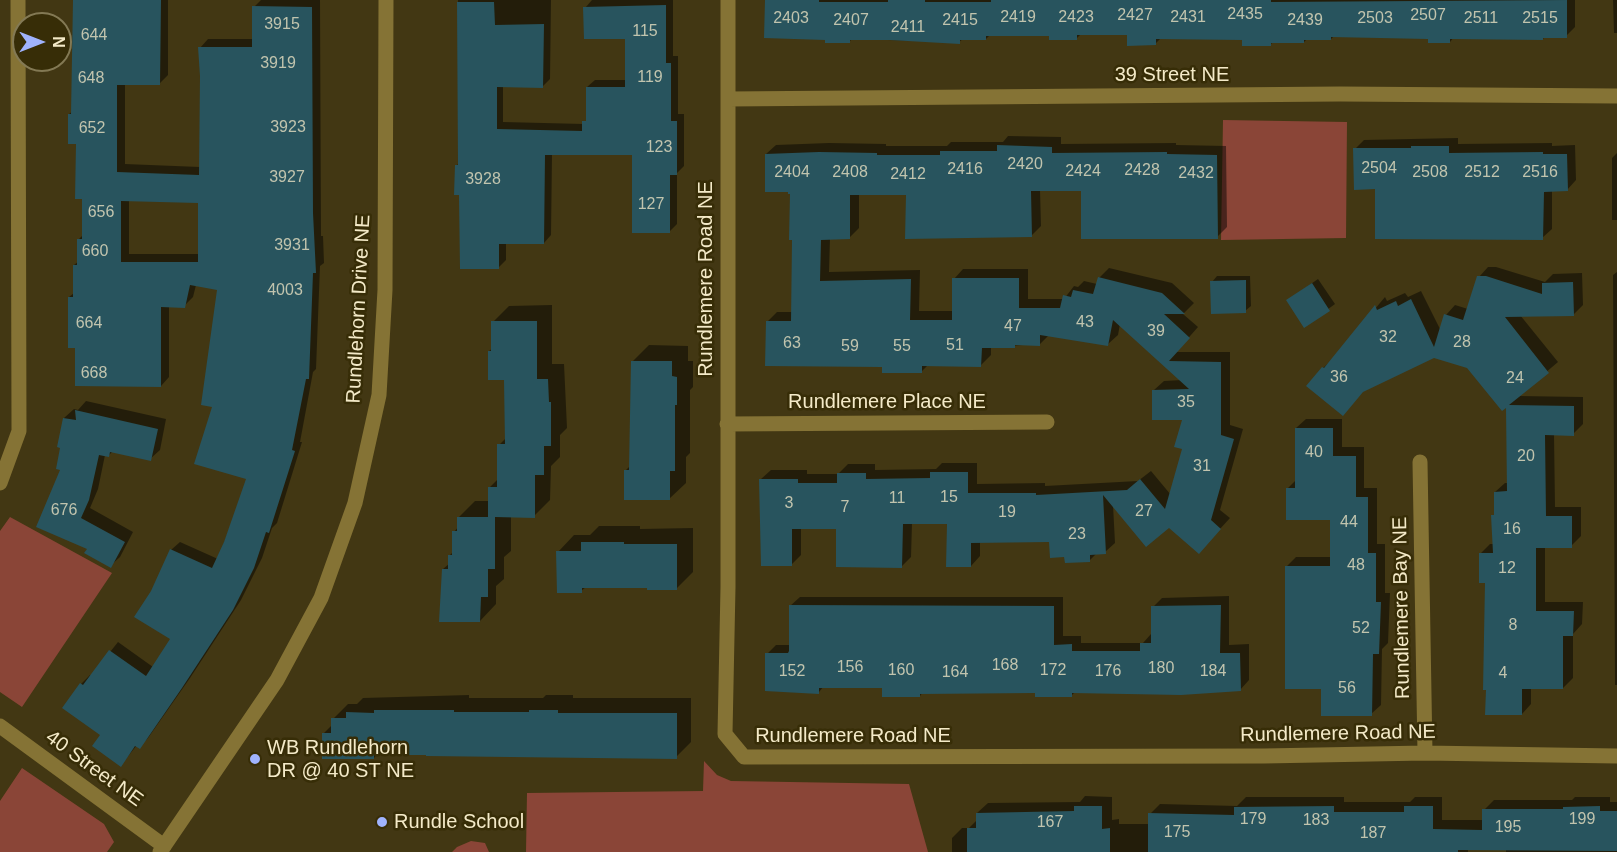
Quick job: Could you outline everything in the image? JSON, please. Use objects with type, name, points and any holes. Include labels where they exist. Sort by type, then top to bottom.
[{"type":"street","points":[[0,483],[18,431],[18,0]]},
{"type":"street","name":"Rundlehorn Drive NE","points":[[162,849],[277,680],[321,598],[355,503],[379,394],[382,348],[385,290],[386,0]]},
{"type":"street","name":"Rundlemere Road NE","points":[[728,0],[728,599],[725,734],[744,757],[1264,756],[1425,753],[1617,756]]},
{"type":"street","name":"39 Street NE","points":[[728,99],[1328,94],[1617,96]]},
{"type":"street","name":"Rundlemere Place NE","points":[[727,424],[1047,422]]},
{"type":"street","name":"Rundlemere Bay NE","points":[[1420,462],[1425,753]]},
{"type":"street","name":"40 Street NE","points":[[0,726],[162,849]]},
{"type":"shaded area","points":[[1223,120],[1347,122],[1346,238],[1221,240]]},
{"type":"shaded area","points":[[10,517],[112,573],[22,707],[0,692],[0,531]]},
{"type":"shaded area","points":[[704,761],[717,775],[731,781],[909,784],[928,852],[526,852],[527,793],[703,791]]},
{"type":"shaded area","points":[[22,768],[104,824],[114,842],[107,852],[0,852],[0,801]]},
{"type":"shaded area","points":[[471,841],[485,843],[489,852],[452,852],[457,847]]},
{"type":"building","points":[[73,0],[161,0],[160,85],[117,85],[117,172],[199,175],[198,47],[252,47],[252,6],[312,7],[313,213],[316,273],[313,273],[309,379],[306,379],[292,450],[295,451],[269,533],[266,532],[254,568],[233,610],[140,749],[135,746],[121,767],[92,746],[100,735],[62,708],[80,683],[83,685],[109,650],[146,676],[170,639],[134,617],[151,591],[170,549],[212,568],[224,542],[246,479],[194,464],[212,407],[201,405],[217,290],[190,285],[185,308],[161,307],[161,387],[75,386],[75,348],[68,348],[68,297],[73,297],[73,265],[77,265],[77,239],[82,239],[82,199],[75,199],[76,144],[68,144],[68,114],[71,114]],"holes":[[[121,201],[198,203],[198,262],[121,262]]]},
{"type":"building","points":[[765,0],[991,2],[991,0],[1271,0],[1271,2],[1567,0],[1567,38],[1450,39],[1450,43],[1428,43],[1428,39],[1331,37],[1331,40],[1304,40],[1304,43],[1271,43],[1271,46],[1242,46],[1242,40],[1156,39],[1156,45],[1127,46],[1127,35],[1077,35],[1077,40],[1049,40],[1049,36],[986,36],[986,40],[960,40],[960,44],[890,40],[850,40],[850,43],[825,43],[825,40],[764,38]]},
{"type":"building","points":[[457,2],[494,2],[495,25],[544,24],[543,88],[497,87],[497,129],[582,131],[582,121],[586,121],[586,87],[625,87],[625,39],[584,39],[583,7],[666,5],[666,63],[671,63],[671,121],[677,121],[677,175],[670,175],[670,233],[632,233],[632,155],[545,155],[544,244],[499,244],[499,269],[460,269],[459,195],[454,195],[455,165],[458,165]]},
{"type":"building","points":[[997,145],[1052,147],[1052,153],[1167,152],[1167,154],[1217,155],[1218,239],[1081,239],[1081,191],[1031,191],[1032,237],[905,239],[906,195],[850,195],[850,239],[821,240],[820,281],[911,279],[910,320],[952,320],[952,278],[1019,278],[1019,308],[1060,308],[1063,295],[1071,297],[1073,290],[1093,294],[1098,277],[1162,293],[1185,314],[1164,314],[1190,338],[1169,361],[1221,362],[1221,435],[1234,439],[1211,520],[1221,529],[1199,554],[1169,528],[1146,547],[1103,495],[1106,554],[1090,555],[1090,562],[1065,563],[1064,557],[1050,558],[1049,542],[971,543],[971,567],[946,567],[947,524],[903,524],[902,568],[836,567],[836,529],[792,529],[792,566],[761,566],[759,479],[798,479],[798,483],[837,483],[837,473],[866,473],[866,479],[930,478],[930,472],[968,472],[968,493],[1036,493],[1036,495],[1127,490],[1140,479],[1165,509],[1182,449],[1174,447],[1182,420],[1152,420],[1152,390],[1189,389],[1113,320],[1108,346],[1040,335],[1040,346],[1015,345],[1015,348],[982,348],[981,367],[922,366],[922,373],[882,373],[882,367],[765,366],[766,321],[791,321],[792,240],[789,240],[790,194],[788,192],[765,192],[765,154],[819,152],[940,155],[940,151],[997,151]]},
{"type":"building","points":[[1411,146],[1449,146],[1449,153],[1567,154],[1568,191],[1544,192],[1543,240],[1375,239],[1375,189],[1354,190],[1353,148],[1411,148]]},
{"type":"building","points":[[1477,276],[1486,276],[1542,294],[1542,283],[1573,282],[1574,316],[1505,317],[1549,373],[1509,405],[1574,406],[1574,436],[1545,435],[1546,516],[1572,516],[1572,548],[1536,548],[1536,611],[1574,611],[1573,636],[1563,636],[1563,689],[1522,689],[1522,715],[1485,715],[1486,690],[1483,690],[1485,583],[1479,583],[1479,553],[1493,553],[1491,515],[1494,515],[1494,492],[1507,491],[1506,408],[1502,411],[1467,368],[1434,358],[1363,392],[1343,416],[1306,386],[1322,367],[1324,368],[1375,305],[1377,310],[1396,301],[1398,306],[1411,299],[1434,347],[1444,314],[1463,320]]},
{"type":"building","points":[[1246,280],[1246,313],[1211,314],[1210,281]]},
{"type":"building","points":[[1312,283],[1330,311],[1304,328],[1286,300]]},
{"type":"building","points":[[491,321],[537,321],[537,379],[548,379],[549,402],[551,402],[551,446],[544,446],[544,475],[535,475],[535,518],[495,517],[495,569],[488,569],[488,597],[481,597],[480,622],[439,622],[442,569],[448,569],[448,555],[452,555],[452,531],[457,531],[457,517],[488,517],[488,487],[497,487],[497,444],[505,444],[504,380],[488,380]]},
{"type":"building","points":[[631,361],[672,361],[672,376],[677,377],[675,471],[670,471],[670,500],[624,500],[624,470],[629,470]]},
{"type":"building","points":[[75,410],[158,429],[151,461],[110,452],[109,457],[99,455],[89,500],[81,518],[125,542],[111,568],[84,553],[87,549],[36,527],[60,470],[56,469],[60,448],[57,447],[63,418],[76,420]]},
{"type":"building","points":[[1295,428],[1333,428],[1333,456],[1356,456],[1356,497],[1368,497],[1368,553],[1376,553],[1376,602],[1381,602],[1379,654],[1373,654],[1372,716],[1321,716],[1321,689],[1285,689],[1285,566],[1330,566],[1330,520],[1286,520],[1286,488],[1295,488]]},
{"type":"building","points":[[581,542],[677,544],[677,590],[582,588],[582,593],[557,593],[556,551],[581,551]]},
{"type":"building","points":[[789,605],[1054,606],[1054,645],[1072,644],[1072,651],[1140,651],[1140,643],[1151,643],[1151,606],[1221,605],[1220,653],[1240,653],[1241,691],[1181,695],[1072,693],[1072,697],[1035,697],[1035,693],[920,694],[920,697],[882,697],[882,688],[819,688],[819,694],[765,691],[765,653],[788,653],[789,651]]},
{"type":"building","points":[[374,710],[529,712],[529,710],[558,710],[558,713],[677,713],[677,759],[374,755],[374,759],[322,759],[322,733],[331,733],[331,718],[346,718],[346,712],[374,713]]},
{"type":"building","points":[[1074,806],[1102,806],[1102,829],[1110,828],[1110,852],[967,852],[967,828],[976,828],[976,813],[1074,811]]},
{"type":"building","points":[[1334,806],[1334,812],[1404,812],[1404,806],[1433,806],[1433,829],[1482,830],[1482,809],[1563,809],[1563,807],[1600,806],[1600,811],[1617,811],[1617,851],[1148,852],[1148,813],[1234,815],[1234,807]]},
{"type":"place","name":"WB Rundlehorn DR @ 40 ST NE","points":[[255,759]]},
{"type":"place","name":"Rundle School","points":[[382,822]]}]
